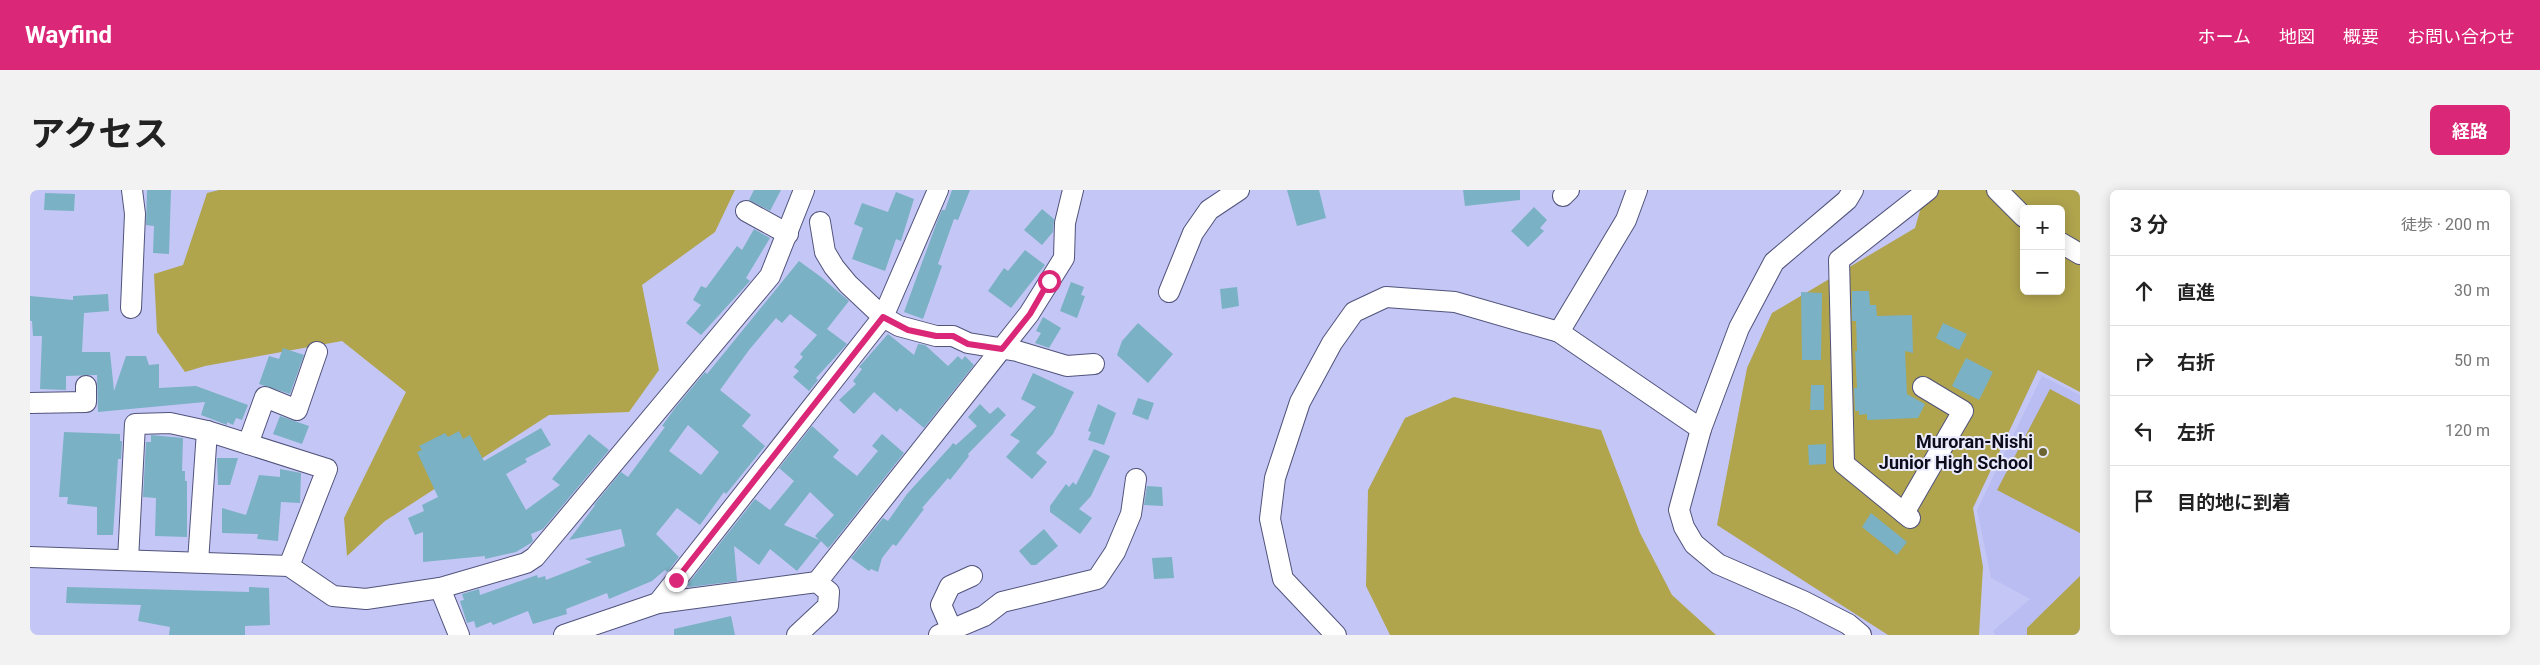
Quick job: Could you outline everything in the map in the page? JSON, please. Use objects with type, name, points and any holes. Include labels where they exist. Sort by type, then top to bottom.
[{"type":"street","points":[[131,308],[135,214],[132,190]]},
{"type":"street","points":[[30,558],[290,566],[333,596],[366,599],[440,588],[526,563],[535,557],[770,276],[804,190]]},
{"type":"street","points":[[658,603],[883,317],[938,190]]},
{"type":"street","points":[[564,635],[658,603],[817,582],[1030,314],[1064,258],[1065,223],[1073,190]]},
{"type":"street","points":[[1170,292],[1193,234],[1209,210],[1239,190]]},
{"type":"street","points":[[1559,332],[1626,220],[1638,190]]},
{"type":"street","points":[[1853,190],[1846,200],[1774,262],[1739,328],[1700,429],[1679,510],[1684,527],[1694,544],[1718,564],[1804,601],[1848,624],[1861,635]]},
{"type":"street","points":[[1923,387],[1962,411],[1907,515],[1844,464],[1839,260],[1928,190]]},
{"type":"street","points":[[1997,190],[2020,213]]},
{"type":"street","points":[[746,211],[788,234]]},
{"type":"street","points":[[820,222],[825,252],[834,267],[848,284],[883,317],[908,330],[936,336],[953,336],[968,344],[1002,349],[1066,366],[1094,364]]},
{"type":"street","points":[[2065,245],[2080,254]]},
{"type":"street","points":[[1336,635],[1283,579],[1270,519],[1274,478],[1300,402],[1332,343],[1354,312],[1386,297],[1455,302],[1559,332],[1700,429]]},
{"type":"street","points":[[248,444],[265,397],[298,410],[317,352]]},
{"type":"street","points":[[30,403],[86,402],[86,386]]},
{"type":"street","points":[[128,560],[135,424],[170,423],[207,431],[327,469],[290,566]]},
{"type":"street","points":[[198,562],[207,431]]},
{"type":"street","points":[[972,576],[950,586],[941,605],[945,632],[984,616],[1002,602],[1097,580],[1115,552],[1131,514],[1136,479]]},
{"type":"street","points":[[797,635],[828,606],[829,592],[817,582]]},
{"type":"street","points":[[440,588],[459,635]]},
{"type":"shaded area","points":[[219,190],[735,190],[715,232],[642,285],[659,370],[629,412],[549,415],[385,521],[347,556],[344,518],[406,392],[342,341],[205,366],[185,372],[157,332],[154,274],[183,265],[207,193]]},
{"type":"shaded area","points":[[1926,190],[2080,190],[2080,392],[2038,370],[1973,508],[1983,567],[1979,635],[1888,635],[1717,525],[1747,368],[1772,313],[1915,228]]},
{"type":"shaded area","name":"Muroran-Nishi Junior High School","points":[[2042,376],[2080,395],[2080,635],[1995,635],[1993,631],[2030,599],[1991,578],[1977,510]]},
{"type":"shaded area","points":[[2050,389],[2080,405],[2080,533],[1997,490]]},
{"type":"shaded area","points":[[1454,397],[1601,430],[1640,533],[1672,595],[1716,635],[1390,635],[1366,586],[1368,490],[1405,418]]},
{"type":"shaded area","points":[[2080,576],[2080,635],[2027,635],[2027,628]]},
{"type":"building","points":[[147,190],[171,190],[169,254],[153,253],[154,226],[146,225]]},
{"type":"building","points":[[754,190],[781,190],[770,211],[749,200]]},
{"type":"building","points":[[952,190],[970,190],[958,220],[954,219],[938,264],[942,266],[923,319],[904,312],[938,219],[942,210],[945,210]]},
{"type":"building","points":[[1287,190],[1319,190],[1326,218],[1297,226]]},
{"type":"building","points":[[1463,190],[1520,190],[1520,200],[1465,206]]},
{"type":"building","points":[[896,192],[914,199],[901,241],[896,239],[885,271],[852,259],[863,228],[854,224],[862,203],[888,212]]},
{"type":"building","points":[[45,193],[75,194],[74,211],[44,210]]},
{"type":"building","points":[[1534,207],[1547,220],[1540,228],[1544,231],[1528,247],[1511,231]]},
{"type":"building","points":[[1042,209],[1054,219],[1053,232],[1042,245],[1024,230]]},
{"type":"building","points":[[754,229],[770,238],[746,278],[750,281],[701,335],[686,323],[701,305],[693,300],[701,286],[706,288],[737,246],[742,250]]},
{"type":"building","points":[[1025,250],[1045,265],[1011,308],[988,291],[1004,268],[1008,271]]},
{"type":"building","points":[[799,261],[849,301],[827,329],[847,344],[816,378],[818,380],[809,391],[793,377],[799,371],[794,367],[803,357],[800,354],[817,335],[790,314],[782,323],[776,318],[749,350],[720,390],[751,415],[742,426],[765,446],[726,494],[724,492],[700,525],[677,508],[656,534],[679,557],[667,572],[665,570],[652,581],[609,599],[607,593],[566,609],[567,614],[533,624],[528,611],[493,625],[491,622],[476,628],[474,621],[467,623],[460,601],[464,600],[462,594],[479,589],[480,595],[537,575],[538,578],[545,576],[546,580],[592,562],[585,559],[625,546],[621,529],[569,540],[596,504],[593,506],[621,472],[628,477],[665,427],[662,426],[675,408],[705,372],[707,374]],"holes":[[[688,425],[719,452],[701,475],[669,451]]]},
{"type":"building","points":[[1071,282],[1084,287],[1081,295],[1085,296],[1077,318],[1060,311]]},
{"type":"building","points":[[1237,287],[1239,306],[1222,309],[1220,289]]},
{"type":"building","points":[[1852,291],[1869,291],[1870,305],[1876,305],[1877,316],[1912,315],[1913,353],[1905,351],[1907,394],[1925,404],[1918,418],[1867,420],[1867,414],[1859,415],[1859,411],[1855,411],[1854,388],[1857,388],[1855,351],[1857,351],[1856,321],[1852,321]]},
{"type":"building","points":[[1801,292],[1822,293],[1821,360],[1802,360]]},
{"type":"building","points":[[108,294],[109,311],[84,313],[82,352],[110,352],[114,391],[126,356],[146,356],[149,365],[159,364],[159,388],[196,386],[248,405],[242,420],[236,418],[233,425],[227,422],[227,425],[201,415],[205,402],[98,412],[97,375],[66,376],[66,390],[40,389],[42,336],[33,336],[32,321],[30,321],[30,296],[73,300],[73,296]]},
{"type":"building","points":[[1043,317],[1061,328],[1049,348],[1035,343],[1041,333],[1036,331]]},
{"type":"building","points":[[1138,323],[1173,354],[1148,383],[1117,355],[1122,341]]},
{"type":"building","points":[[1943,323],[1967,334],[1959,350],[1936,338]]},
{"type":"building","points":[[888,334],[914,355],[918,344],[925,345],[948,366],[958,356],[962,360],[965,356],[974,365],[924,428],[900,408],[897,412],[874,392],[854,414],[839,400],[856,384],[853,381],[862,369],[859,367]]},
{"type":"building","points":[[283,348],[304,355],[290,394],[259,384],[269,356],[279,359]]},
{"type":"building","points":[[1966,358],[1993,372],[1979,400],[1952,386]]},
{"type":"building","points":[[1033,373],[1074,392],[1053,434],[1036,453],[1047,462],[1032,479],[1006,457],[1020,441],[1010,435],[1036,407],[1021,399]]},
{"type":"building","points":[[1811,385],[1824,385],[1824,410],[1810,410]]},
{"type":"building","points":[[1138,398],[1154,403],[1148,420],[1132,414]]},
{"type":"building","points":[[980,404],[990,414],[998,407],[1006,415],[968,454],[969,456],[950,480],[948,478],[922,508],[924,509],[896,546],[893,544],[882,558],[878,572],[871,569],[869,571],[851,558],[883,518],[888,521],[907,494],[953,443],[956,445],[977,426],[968,417]]},
{"type":"building","points":[[1098,404],[1116,413],[1104,445],[1088,440],[1091,432],[1088,431]]},
{"type":"building","points":[[280,416],[309,426],[302,444],[273,434]]},
{"type":"building","points":[[812,426],[839,450],[833,457],[857,476],[878,451],[872,446],[882,434],[904,453],[832,544],[828,548],[821,541],[797,571],[770,549],[759,565],[734,546],[737,581],[690,587],[687,585],[755,499],[770,510],[794,481],[779,468]],"holes":[[[810,492],[834,515],[815,536],[819,540],[784,525]]]},
{"type":"building","points":[[541,428],[551,445],[525,459],[527,462],[506,474],[526,510],[560,485],[552,479],[589,434],[609,450],[543,529],[531,534],[533,541],[531,543],[516,552],[485,559],[485,556],[423,562],[423,532],[415,535],[408,518],[424,511],[422,505],[438,497],[417,452],[422,450],[419,446],[445,433],[448,437],[459,431],[463,439],[470,435],[484,461]]},
{"type":"building","points":[[64,432],[120,434],[120,441],[122,441],[121,459],[118,459],[113,535],[97,535],[97,507],[67,504],[68,497],[59,497]]},
{"type":"building","points":[[151,435],[183,438],[182,471],[185,471],[185,481],[187,481],[187,537],[155,536],[156,498],[143,497],[146,442],[151,442]]},
{"type":"building","points":[[1826,444],[1826,464],[1809,465],[1808,445]]},
{"type":"building","points":[[1094,449],[1110,456],[1091,496],[1079,509],[1092,518],[1080,534],[1050,512],[1050,506],[1066,484],[1069,487],[1073,482],[1076,485]]},
{"type":"building","points":[[217,458],[238,458],[230,485],[218,485]]},
{"type":"building","points":[[280,469],[301,473],[300,503],[281,502],[278,541],[257,539],[258,534],[222,533],[222,508],[246,515],[259,475],[280,477]]},
{"type":"building","points":[[1147,486],[1162,487],[1163,506],[1144,505]]},
{"type":"building","points":[[1871,513],[1907,542],[1897,555],[1862,527]]},
{"type":"building","points":[[1044,529],[1058,546],[1036,565],[1031,565],[1019,551]]},
{"type":"building","points":[[1172,557],[1174,578],[1154,579],[1152,558]]},
{"type":"building","points":[[67,587],[249,592],[249,587],[269,588],[270,625],[245,626],[245,635],[169,635],[170,627],[138,621],[141,605],[66,603]]},
{"type":"building","points":[[731,616],[735,635],[674,635],[674,629]]},
{"type":"place","name":"Muroran-Nishi Junior High School","points":[[2043,452]]},
{"type":"route","points":[[676,580],[883,317],[908,330],[936,336],[953,336],[968,344],[1002,349],[1030,314],[1049,281]]}]
